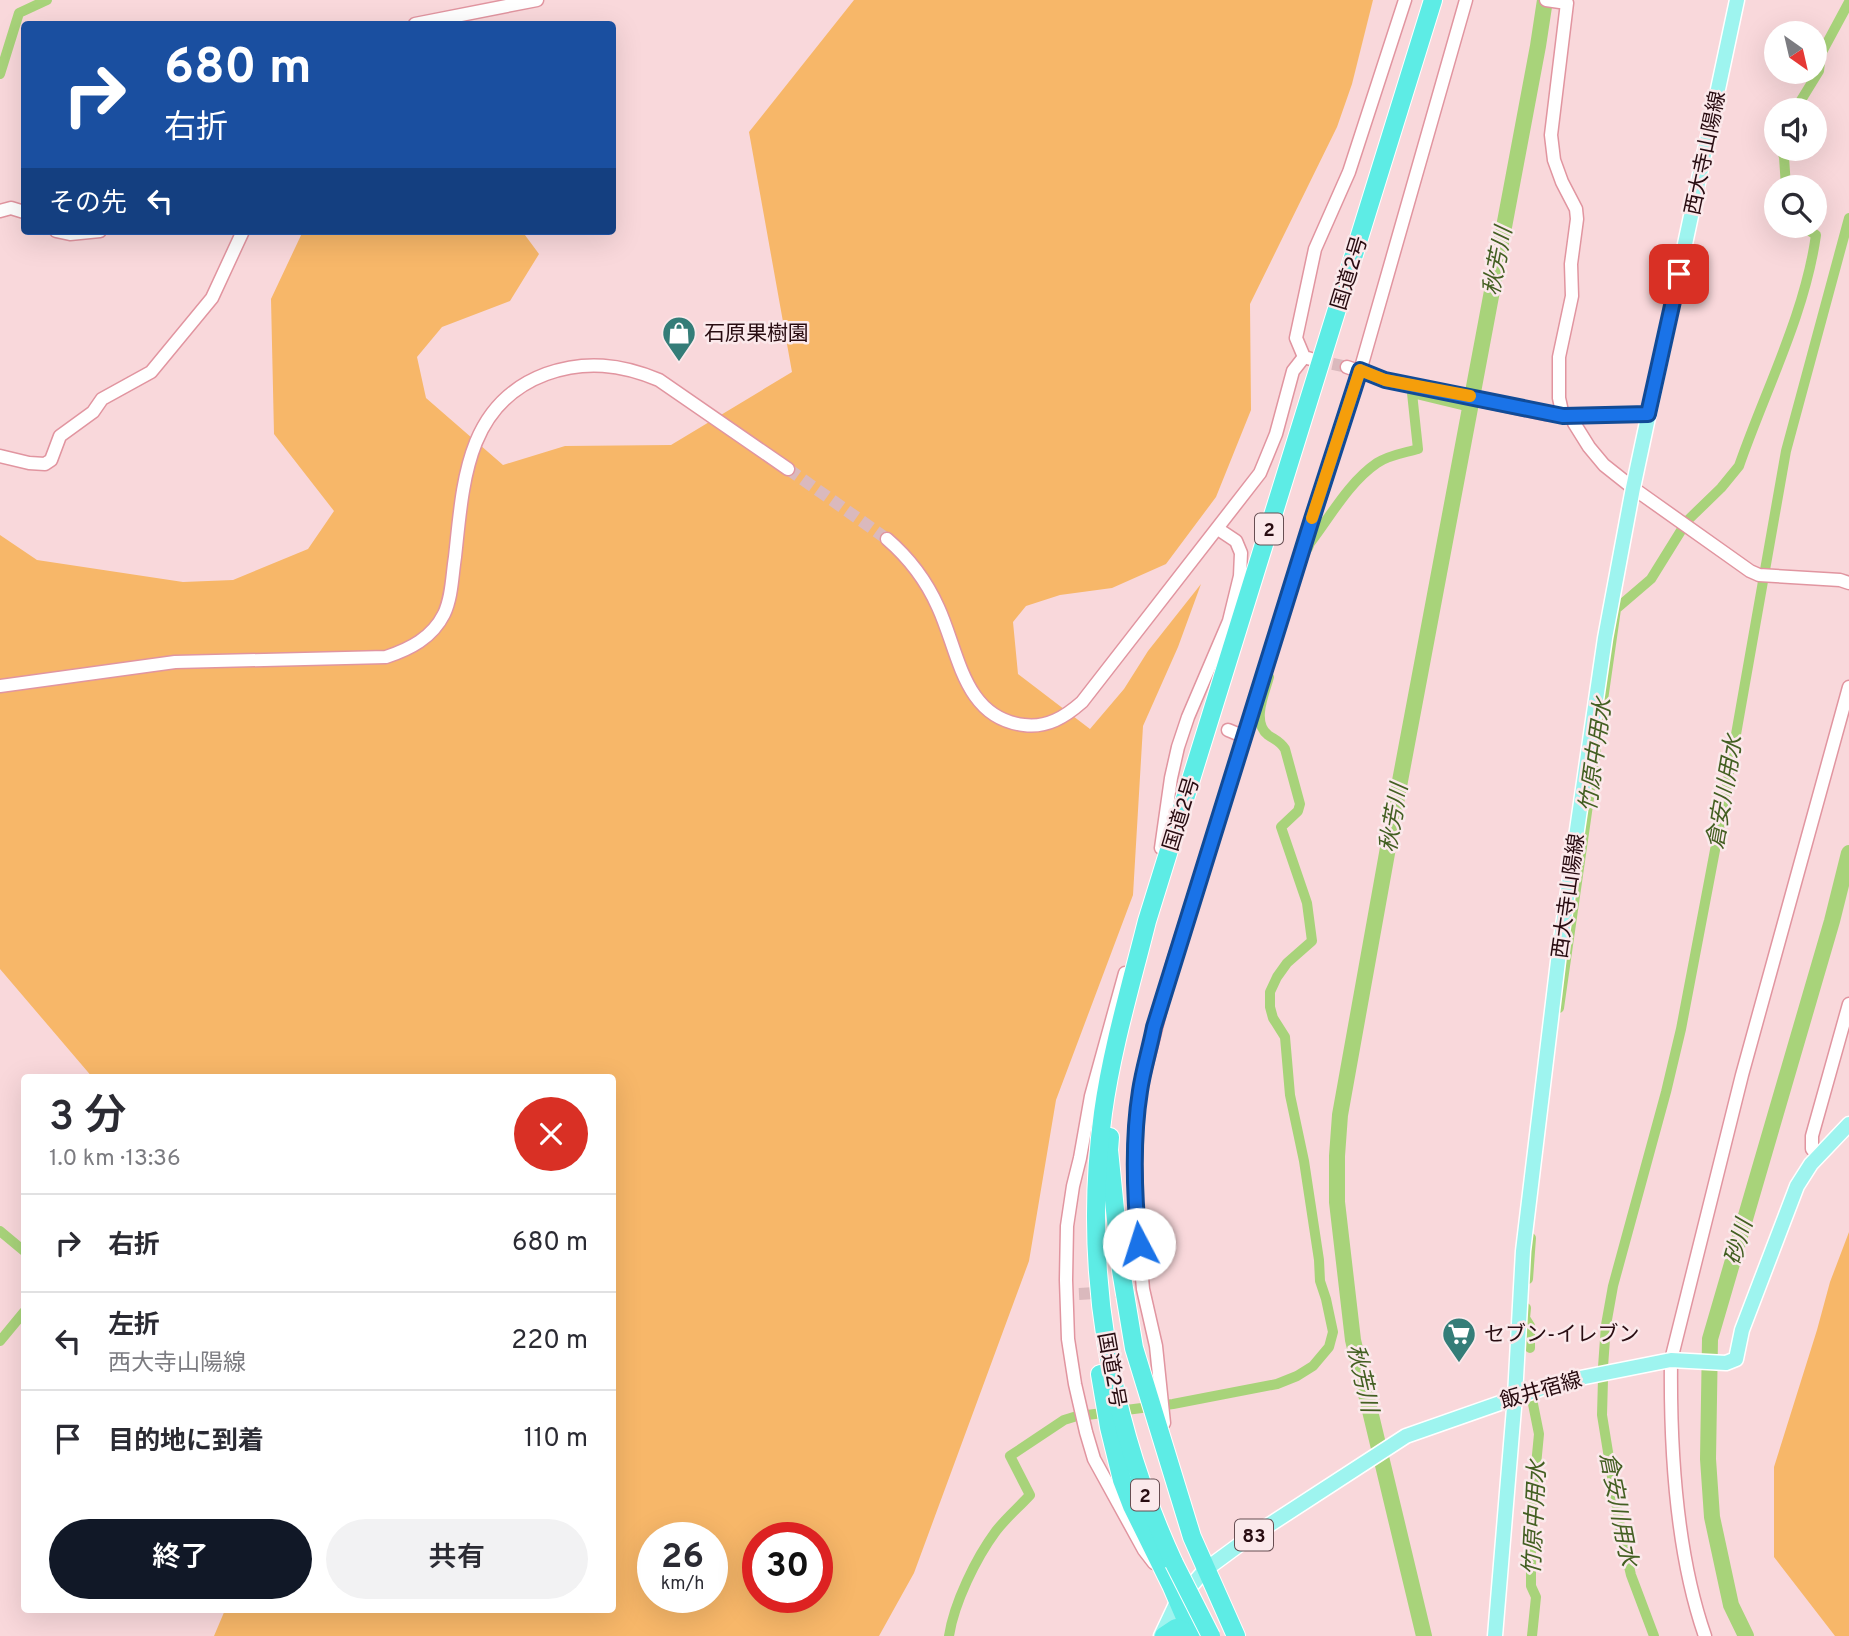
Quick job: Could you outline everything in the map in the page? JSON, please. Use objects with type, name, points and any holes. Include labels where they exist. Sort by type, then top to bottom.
[{"type":"highway","name":"国道2号","points":[[1211,1636],[1174,1563],[1145,1496],[1116,1426],[1110,1401],[1095,1243],[1098,1154],[1112,1060],[1147,921],[1433,0]]},
{"type":"highway","points":[[1112,1060],[1110,1150],[1115,1225],[1126,1308],[1153,1391],[1176,1487],[1205,1570],[1236,1636]]},
{"type":"highway","points":[[1116,1426],[1122,1480],[1192,1635]]},
{"type":"highway","points":[[1163,1636],[1176,1628],[1192,1635]]},
{"type":"main road","name":"西大寺山陽線","points":[[1495,1636],[1516,1396],[1523,1251],[1559,953],[1605,638],[1648,414],[1737,0]]},
{"type":"main road","name":"飯井宿線","points":[[1163,1636],[1177,1602],[1205,1570],[1371,1457],[1424,1428],[1560,1382],[1675,1360],[1726,1363],[1736,1359],[1742,1331],[1797,1186],[1819,1156],[1849,1125]]},
{"type":"street","points":[[427,21],[489,5],[537,0]]},
{"type":"street","points":[[887,538],[911,563],[928,587],[949,633],[965,679],[980,704],[1002,720],[1030,726],[1058,720],[1082,702],[1260,473],[1276,433],[1293,371],[1309,358],[1296,338],[1315,249],[1349,172],[1405,0]]},
{"type":"street","points":[[1153,1391],[1156,1346],[1139,1290],[1135,1140],[1140,1091],[1172,965],[1245,737],[1353,369],[1466,0]]},
{"type":"street","points":[[1546,0],[1567,3],[1550,135],[1554,160],[1576,209],[1577,219],[1571,264],[1572,296],[1559,357],[1559,398],[1589,447],[1604,465],[1750,571],[1759,575],[1840,580],[1849,583]]},
{"type":"street","points":[[0,211],[12,208],[21,211]]},
{"type":"street","points":[[0,456],[45,464],[51,460],[60,436],[93,412],[102,399],[150,372],[212,298],[241,235]]},
{"type":"street","points":[[0,686],[175,662],[386,657],[405,651],[422,641],[435,628],[444,613],[450,593],[464,475],[470,453],[479,435],[506,397],[541,376],[559,369],[592,364],[611,365],[652,377],[788,469]]},
{"type":"street","points":[[1353,369],[1385,380],[1569,417],[1648,414]]},
{"type":"street","points":[[1171,1585],[1138,1540],[1094,1459],[1086,1432],[1068,1339],[1073,1295],[1069,1204],[1091,1096],[1164,839],[1171,778],[1188,717],[1230,621],[1240,576],[1241,553],[1236,541],[1218,529]]},
{"type":"street","points":[[1704,1636],[1693,1603],[1684,1555],[1676,1483],[1671,1395],[1675,1360],[1707,1209],[1820,786],[1845,716],[1849,687]]},
{"type":"street","points":[[1188,717],[1202,720]]},
{"type":"street","points":[[1228,730],[1245,737]]},
{"type":"street","points":[[1819,1156],[1812,1149],[1812,1136],[1849,1004]]},
{"type":"shaded area","points":[[854,0],[1373,0],[1352,84],[1337,127],[1250,304],[1251,410],[1216,497],[1166,564],[1112,588],[1060,595],[1026,606],[1013,622],[1018,674],[1090,729],[1124,689],[1148,651],[1201,584],[1178,647],[1143,726],[1133,895],[1056,1100],[1029,1261],[914,1573],[879,1636],[214,1636],[224,1613],[616,1613],[616,1074],[90,1074],[0,969],[0,535],[37,560],[183,582],[233,580],[308,549],[334,511],[274,434],[271,299],[301,235],[525,235],[539,254],[510,301],[442,327],[417,357],[426,398],[503,465],[565,446],[671,445],[792,372],[749,132]]},
{"type":"shaded area","points":[[1849,1232],[1849,1636],[1835,1636],[1774,1557],[1774,1467],[1830,1282]]},
{"type":"waterway","points":[[0,74],[19,13],[47,0]]},
{"type":"waterway","name":"秋芳川","points":[[1424,1636],[1353,1340],[1337,1202],[1340,1115],[1545,0]]},
{"type":"waterway","name":"竹原中用水","points":[[1802,98],[1819,71],[1821,54],[1849,2]]},
{"type":"waterway","name":"竹原中用水","points":[[1784,161],[1785,175]]},
{"type":"waterway","name":"倉安川用水","points":[[1603,1367],[1606,1325],[1613,1286],[1681,1029],[1786,451],[1849,218]]},
{"type":"waterway","name":"竹原中用水","points":[[1559,1008],[1616,609],[1651,579],[1687,521],[1739,466],[1794,323],[1811,265],[1816,238]]},
{"type":"waterway","points":[[1308,548],[1340,500],[1367,471],[1386,458],[1418,449],[1412,393],[1470,407]]},
{"type":"waterway","points":[[1087,1415],[1173,1404],[1277,1384],[1313,1366],[1329,1347],[1333,1332],[1320,1281],[1304,1161],[1290,1095],[1285,1037],[1273,1018],[1270,1007],[1270,992],[1277,977],[1287,963],[1312,941],[1307,903],[1281,827],[1298,811],[1300,804],[1285,749],[1268,735],[1260,723],[1269,677]]},
{"type":"waterway","name":"砂川","points":[[1746,1636],[1731,1605],[1712,1517],[1708,1459],[1710,1339],[1832,921],[1849,853]]},
{"type":"waterway","points":[[0,1231],[21,1248]]},
{"type":"waterway","name":"竹原中用水","points":[[1528,1279],[1531,1238]]},
{"type":"waterway","name":"竹原中用水","points":[[1526,1308],[1525,1318],[1530,1326],[1530,1348]]},
{"type":"waterway","points":[[0,1341],[21,1316]]},
{"type":"waterway","name":"倉安川用水","points":[[1603,1379],[1602,1415],[1621,1532],[1631,1575],[1654,1636]]},
{"type":"waterway","name":"竹原中用水","points":[[1532,1399],[1539,1434],[1531,1517],[1531,1586],[1536,1597],[1532,1636]]},
{"type":"waterway","points":[[949,1636],[961,1595],[981,1554],[1000,1526],[1030,1495],[1010,1456],[1064,1420],[1077,1416]]},
{"type":"tunnel","points":[[1315,360],[1347,367]]},
{"type":"tunnel","points":[[788,469],[887,539]]},
{"type":"tunnel","points":[[1079,1294],[1134,1291]]},
{"type":"slow traffic","points":[[1312,518],[1360,370],[1385,380],[1470,396]]},
{"type":"place","name":"石原果樹園","points":[[679,363]]},
{"type":"place","name":"セブン-イレブン","points":[[1459,1364]]},
{"type":"route","points":[[1139,1244],[1135,1140],[1140,1091],[1154,1027],[1360,370],[1385,380],[1545,414],[1575,417],[1648,414],[1679,274]]}]
